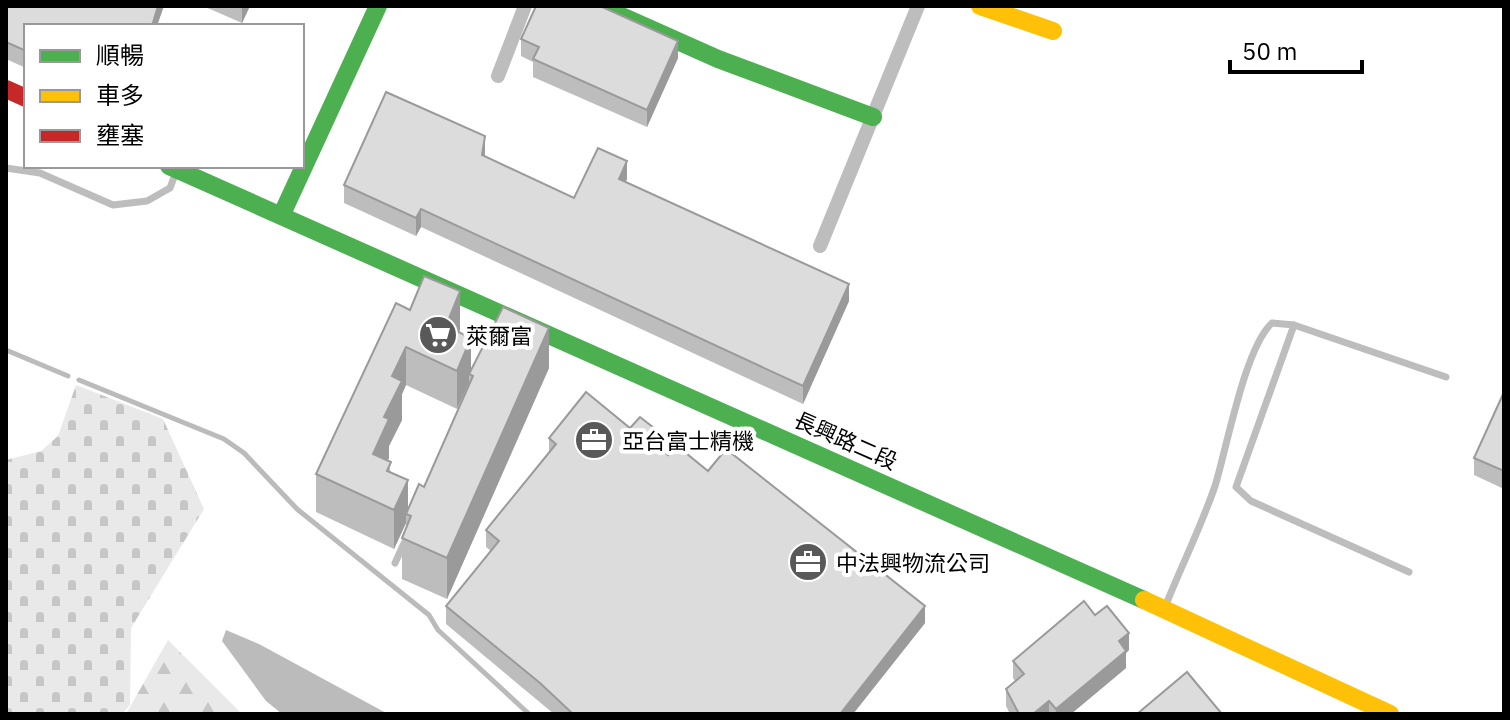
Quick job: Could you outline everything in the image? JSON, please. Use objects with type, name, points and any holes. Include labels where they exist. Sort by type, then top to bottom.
[{"type":"street","points":[[304,166],[378,6]]},
{"type":"street","points":[[498,76],[525,6]]},
{"type":"street","points":[[599,6],[718,59],[873,117]]},
{"type":"street","points":[[820,246],[918,6]]},
{"type":"street","points":[[980,6],[1053,31]]},
{"type":"street","name":"長興路二段","points":[[173,168],[282,214],[502,325],[1165,609],[1390,714]]},
{"type":"street","points":[[282,214],[303,168]]},
{"type":"lane","points":[[6,168],[40,173],[113,205],[147,201],[170,188],[173,168]]},
{"type":"lane","points":[[1165,609],[1214,489],[1263,331],[1272,323],[1294,325],[1446,377]]},
{"type":"lane","points":[[1294,325],[1236,487],[1251,501],[1409,572]]},
{"type":"lane","points":[[395,563],[408,534]]},
{"type":"green space","points":[[76,385],[163,419],[204,509],[131,628],[130,705],[122,714],[6,714],[6,460],[41,451],[58,436]]},
{"type":"green space","points":[[168,640],[242,714],[126,714]]},
{"type":"shaded area","points":[[226,630],[259,644],[388,714],[282,714],[266,701],[222,641]]},
{"type":"building","points":[[6,6],[158,6],[153,24],[24,24],[24,50],[6,42]]},
{"type":"building","points":[[536,6],[600,6],[678,41],[647,110],[533,59],[539,47],[521,39]]},
{"type":"building","points":[[386,92],[485,136],[482,155],[574,198],[598,148],[627,161],[619,179],[849,284],[803,386],[421,209],[416,218],[344,185]]},
{"type":"building","points":[[424,276],[460,291],[446,326],[471,338],[457,371],[406,347],[392,376],[402,381],[384,417],[389,419],[373,454],[391,462],[387,471],[408,480],[394,510],[316,474],[396,303],[410,310]]},
{"type":"building","points":[[503,307],[549,328],[447,558],[402,538],[411,516],[406,514],[419,484],[424,487],[473,376],[469,374]]},
{"type":"building","points":[[586,392],[630,428],[640,417],[654,428],[647,437],[668,455],[676,445],[708,471],[726,449],[925,606],[840,714],[573,714],[446,606],[499,541],[486,530],[556,444],[549,438]]},
{"type":"building","points":[[1504,392],[1504,471],[1474,458]]},
{"type":"building","points":[[1084,601],[1095,615],[1107,606],[1129,633],[1119,641],[1126,651],[1056,709],[1049,701],[1033,714],[1019,714],[1006,689],[1024,674],[1013,661]]},
{"type":"building","points":[[1187,672],[1222,714],[1137,714]]},
{"type":"waterway","points":[[6,350],[68,376]]},
{"type":"waterway","points":[[79,380],[224,439],[244,453],[297,509],[429,615],[438,630],[529,714]]},
{"type":"traffic: fast","points":[[304,166],[378,6]]},
{"type":"traffic: fast","points":[[599,6],[718,59],[873,117]]},
{"type":"traffic: fast","points":[[173,168],[1144,600]]},
{"type":"traffic: fast","points":[[282,214],[303,168]]},
{"type":"traffic: slow","points":[[980,6],[1053,31]]},
{"type":"traffic: slow","points":[[1144,600],[1390,714]]},
{"type":"traffic: jam","points":[[6,89],[24,97]]},
{"type":"place","name":"萊爾富","points":[[438,335]]},
{"type":"place","name":"亞台富士精機","points":[[594,440]]},
{"type":"place","name":"中法興物流公司","points":[[808,562]]}]
